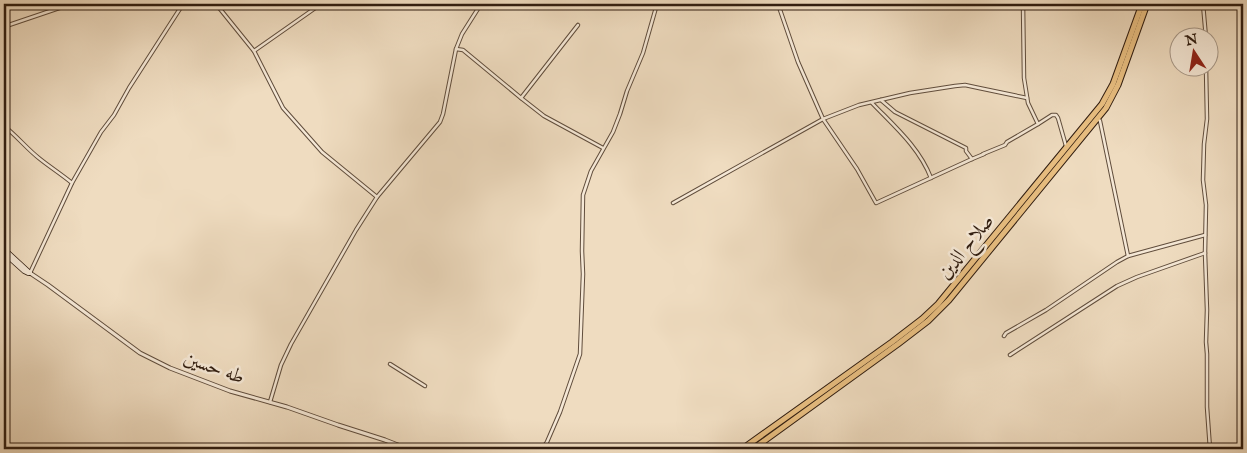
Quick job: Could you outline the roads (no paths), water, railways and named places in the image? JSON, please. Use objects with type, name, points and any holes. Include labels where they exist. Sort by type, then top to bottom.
[{"type":"highway","name":"صلاح الدين","points":[[753,449],[898,344],[928,321],[949,300],[1107,97],[1116,78],[1142,4]]},
{"type":"highway","name":"صلاح الدين","points":[[742,449],[922,319],[942,300],[1098,118],[1111,100],[1148,4]]},
{"type":"main road","name":"طه حسين","points":[[4,251],[30,273]]},
{"type":"street","points":[[6,26],[71,4]]},
{"type":"street","points":[[30,273],[72,182],[101,132],[114,115],[129,88],[183,4]]},
{"type":"street","points":[[216,4],[254,51],[284,108],[322,152],[378,198]]},
{"type":"street","points":[[254,51],[321,4]]},
{"type":"street","points":[[270,402],[281,365],[295,336],[356,230],[378,198],[440,122],[456,49],[462,34],[481,4]]},
{"type":"street","points":[[542,449],[560,412],[580,354],[583,195],[591,171],[613,132],[620,114],[657,4]]},
{"type":"street","points":[[778,4],[798,62],[823,120],[857,169],[876,203],[1005,145],[1052,115],[1056,115],[1058,118],[1066,146]]},
{"type":"street","points":[[1022,4],[1024,78],[1027,98],[1038,124]]},
{"type":"street","points":[[1203,4],[1205,28]]},
{"type":"street","points":[[520,98],[578,25]]},
{"type":"street","points":[[456,49],[463,50],[544,116],[603,148]]},
{"type":"street","points":[[1206,78],[1203,180],[1206,205],[1207,407],[1210,449]]},
{"type":"street","points":[[673,203],[823,120],[839,112],[871,102],[910,93],[960,86],[980,88],[1027,98]]},
{"type":"street","points":[[880,100],[895,112],[966,148],[972,159]]},
{"type":"street","points":[[871,102],[912,144],[928,169],[931,178]]},
{"type":"street","points":[[1098,118],[1105,143],[1128,256]]},
{"type":"street","points":[[4,126],[39,158],[72,182]]},
{"type":"street","points":[[1004,336],[1128,256],[1205,235]]},
{"type":"street","points":[[1010,355],[1117,286],[1205,253]]},
{"type":"street","name":"طه حسين","points":[[30,273],[146,357],[230,391],[287,407],[408,449]]},
{"type":"street","points":[[390,364],[425,386]]}]
